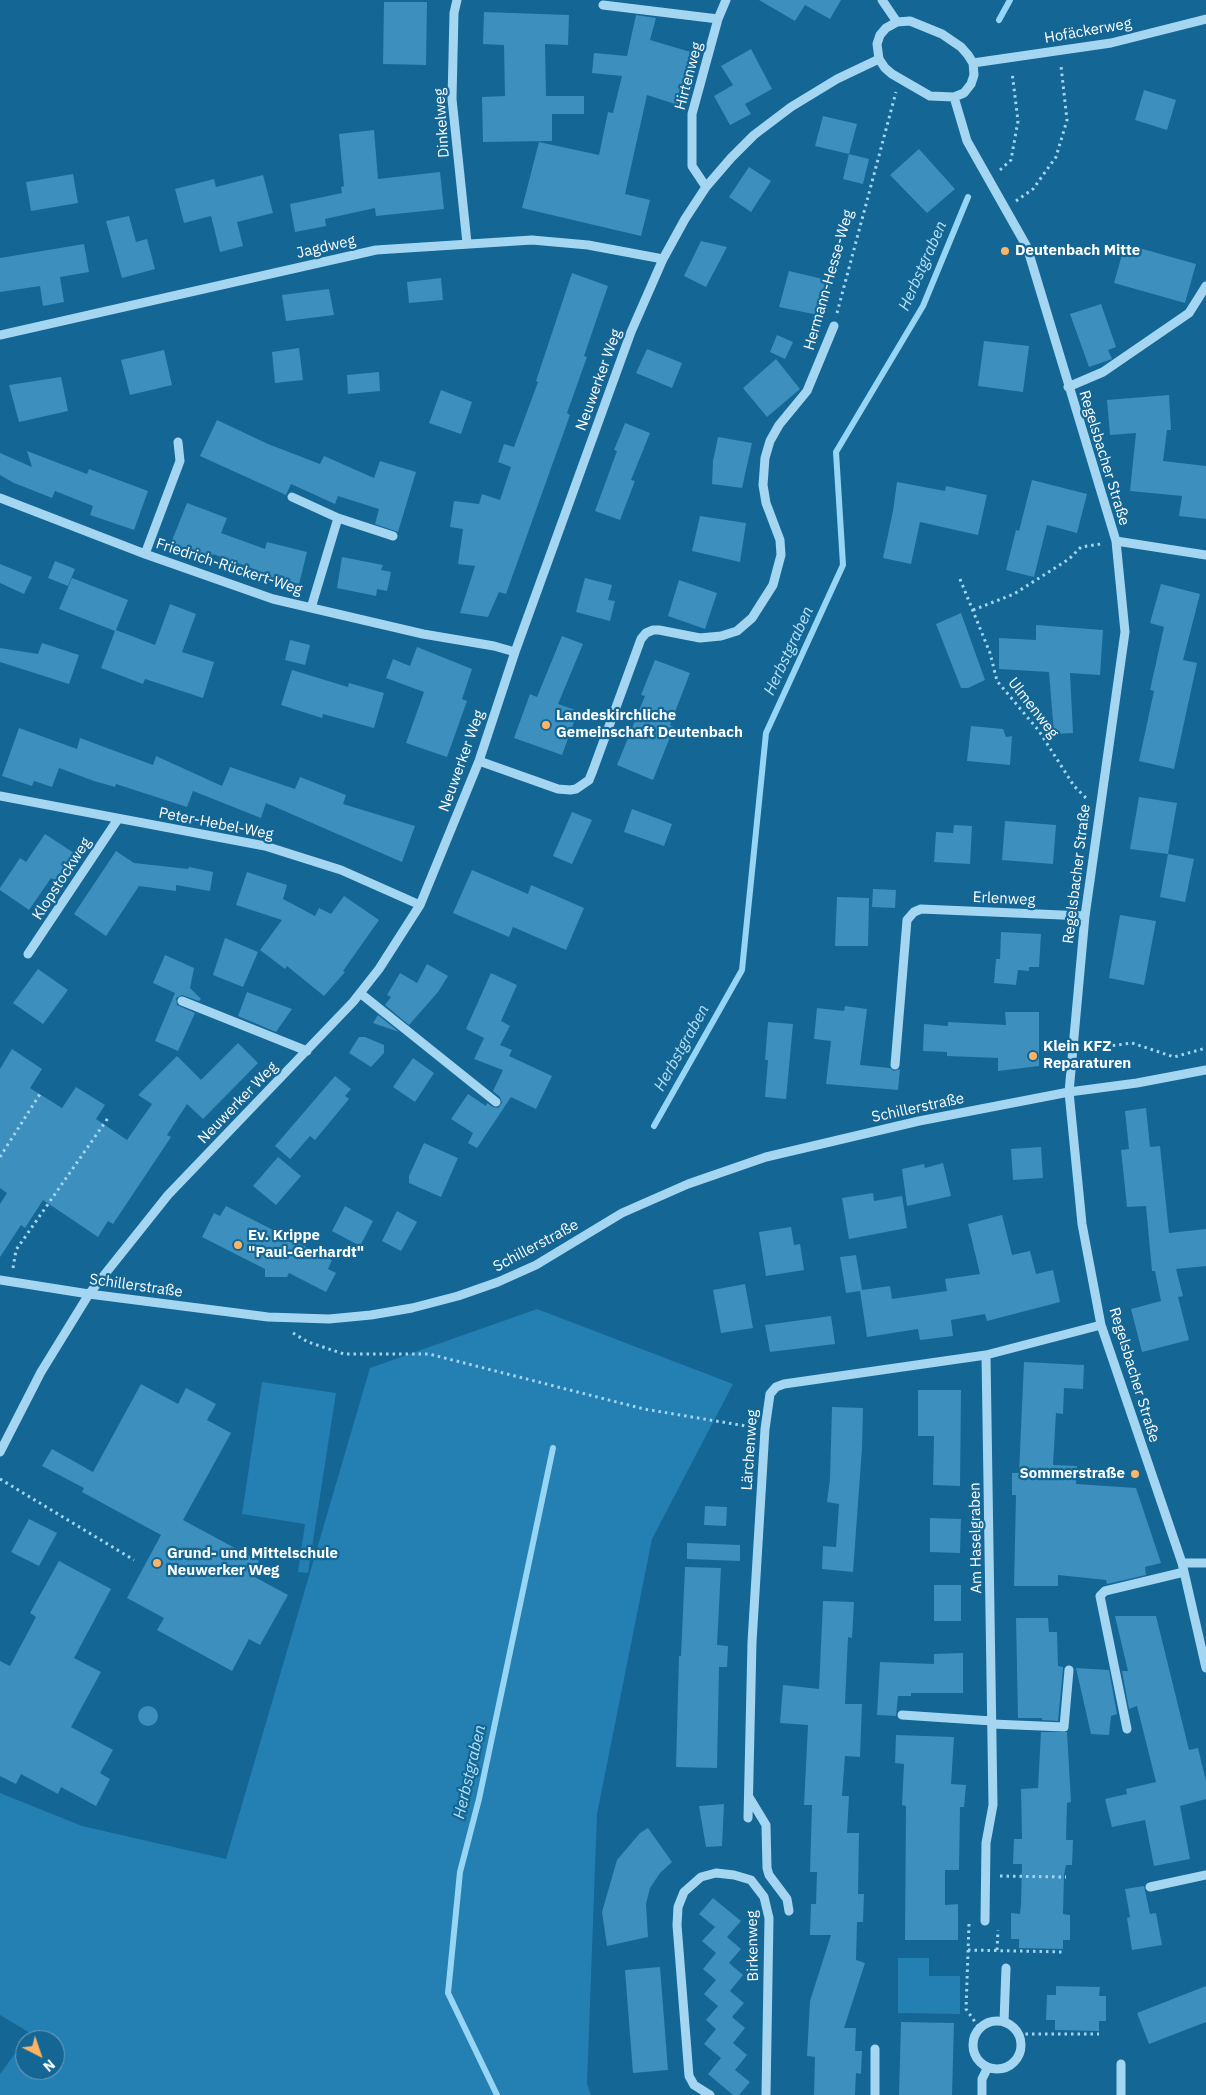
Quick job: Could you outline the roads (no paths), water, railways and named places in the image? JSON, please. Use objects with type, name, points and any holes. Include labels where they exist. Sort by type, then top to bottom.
[{"type":"street","name":"Dinkelweg","points":[[457,0],[454,12],[452,99],[467,243]]},
{"type":"street","name":"Hirtenweg","points":[[706,187],[692,166],[692,114],[718,19],[726,0]]},
{"type":"street","points":[[882,0],[897,22]]},
{"type":"street","points":[[603,5],[718,19]]},
{"type":"street","name":"Hofäckerweg","points":[[973,63],[1111,43],[1206,19]]},
{"type":"street","points":[[910,21],[942,34],[961,47],[973,63],[974,75],[971,84],[964,93],[954,97],[930,96],[892,74],[879,59],[877,44],[880,35],[886,28],[897,22],[910,21]]},
{"type":"street","name":"Neuwerker Weg","points":[[0,1452],[41,1372],[89,1294],[168,1196],[360,993],[379,969],[420,905],[479,761],[515,652],[630,332],[663,259],[706,187],[730,158],[754,135],[791,107],[836,79],[879,59]]},
{"type":"street","name":"Regelsbacher Straße","points":[[954,97],[968,141],[1027,247],[1116,541],[1125,632],[1085,916],[1069,1092],[1082,1224],[1101,1325],[1182,1563],[1206,1668]]},
{"type":"street","name":"Jagdweg","points":[[0,335],[376,250],[532,240],[588,245],[663,259]]},
{"type":"street","points":[[1068,387],[1103,372],[1189,313],[1206,286]]},
{"type":"street","name":"Hermann-Hesse-Weg","points":[[479,761],[558,789],[576,789],[588,780],[593,770],[641,639],[646,633],[659,630],[700,638],[721,636],[737,631],[752,618],[773,585],[781,555],[780,540],[766,503],[763,485],[765,458],[770,441],[779,425],[807,391],[834,326]]},
{"type":"street","points":[[145,554],[180,461],[178,442]]},
{"type":"street","points":[[292,497],[338,518],[393,536]]},
{"type":"street","name":"Friedrich-Rückert-Weg","points":[[0,498],[145,554],[273,599],[423,634],[494,646],[515,652]]},
{"type":"street","points":[[311,608],[338,518]]},
{"type":"street","points":[[1116,541],[1206,555]]},
{"type":"street","name":"Peter-Hebel-Weg","points":[[0,796],[265,846],[308,858],[341,870],[420,905]]},
{"type":"street","name":"Klopstockweg","points":[[28,954],[118,819]]},
{"type":"street","name":"Erlenweg","points":[[895,1065],[907,920],[914,912],[921,909],[1085,916]]},
{"type":"street","points":[[360,993],[496,1102]]},
{"type":"street","points":[[182,1001],[307,1051]]},
{"type":"street","name":"Schillerstraße","points":[[0,1280],[89,1294],[268,1317],[328,1319],[371,1315],[412,1308],[498,1282],[536,1265],[622,1214],[688,1184],[766,1157],[919,1121],[1069,1092],[1145,1082],[1206,1070]]},
{"type":"street","name":"Lärchenweg","points":[[748,1818],[752,1642],[765,1430],[770,1394],[776,1387],[784,1384],[986,1355],[1101,1325]]},
{"type":"street","name":"Am Haselgraben","points":[[985,1921],[986,1843],[993,1806],[986,1355]]},
{"type":"street","points":[[1182,1563],[1206,1563]]},
{"type":"street","points":[[1127,1730],[1100,1596],[1105,1591],[1184,1572]]},
{"type":"street","points":[[902,1715],[1064,1727],[1069,1670]]},
{"type":"street","points":[[749,1797],[766,1825],[767,1868],[774,1882],[787,1899],[789,1911]]},
{"type":"street","name":"Birkenweg","points":[[710,2095],[694,2085],[689,2076],[677,1925],[678,1907],[684,1892],[701,1877],[716,1873],[734,1875],[751,1880],[758,1887],[766,1904],[769,1918],[766,2095]]},
{"type":"street","points":[[1150,1887],[1206,1875]]},
{"type":"street","points":[[1004,2022],[1006,1968]]},
{"type":"street","points":[[998,2021],[1004,2022],[1010,2024],[1019,2034],[1022,2047],[1017,2059],[1007,2068],[994,2069],[982,2064],[975,2054],[974,2040],[976,2034],[985,2025],[998,2021]]},
{"type":"street","points":[[875,2049],[875,2095]]},
{"type":"street","points":[[1121,2064],[1121,2095]]},
{"type":"street","points":[[982,2095],[982,2079],[988,2067]]},
{"type":"waterway","name":"Herbstgraben","points":[[999,20],[1010,0]]},
{"type":"waterway","name":"Herbstgraben","points":[[654,1126],[742,970],[766,733],[843,565],[836,452],[923,306],[968,197]]},
{"type":"waterway","name":"Herbstgraben","points":[[497,2095],[448,1993],[460,1872],[479,1799],[553,1448]]},
{"type":"place","name":"Deutenbach Mitte","points":[[1005,251]]},
{"type":"place","name":"Landeskirchliche Gemeinschaft Deutenbach","points":[[546,725]]},
{"type":"place","name":"Klein KFZ Reparaturen","points":[[1033,1056]]},
{"type":"place","name":"Ev. Krippe \"Paul-Gerhardt\"","points":[[238,1245]]},
{"type":"place","name":"Sommerstraße","points":[[1135,1474]]},
{"type":"place","name":"Grund- und Mittelschule Neuwerker Weg","points":[[157,1563]]}]
